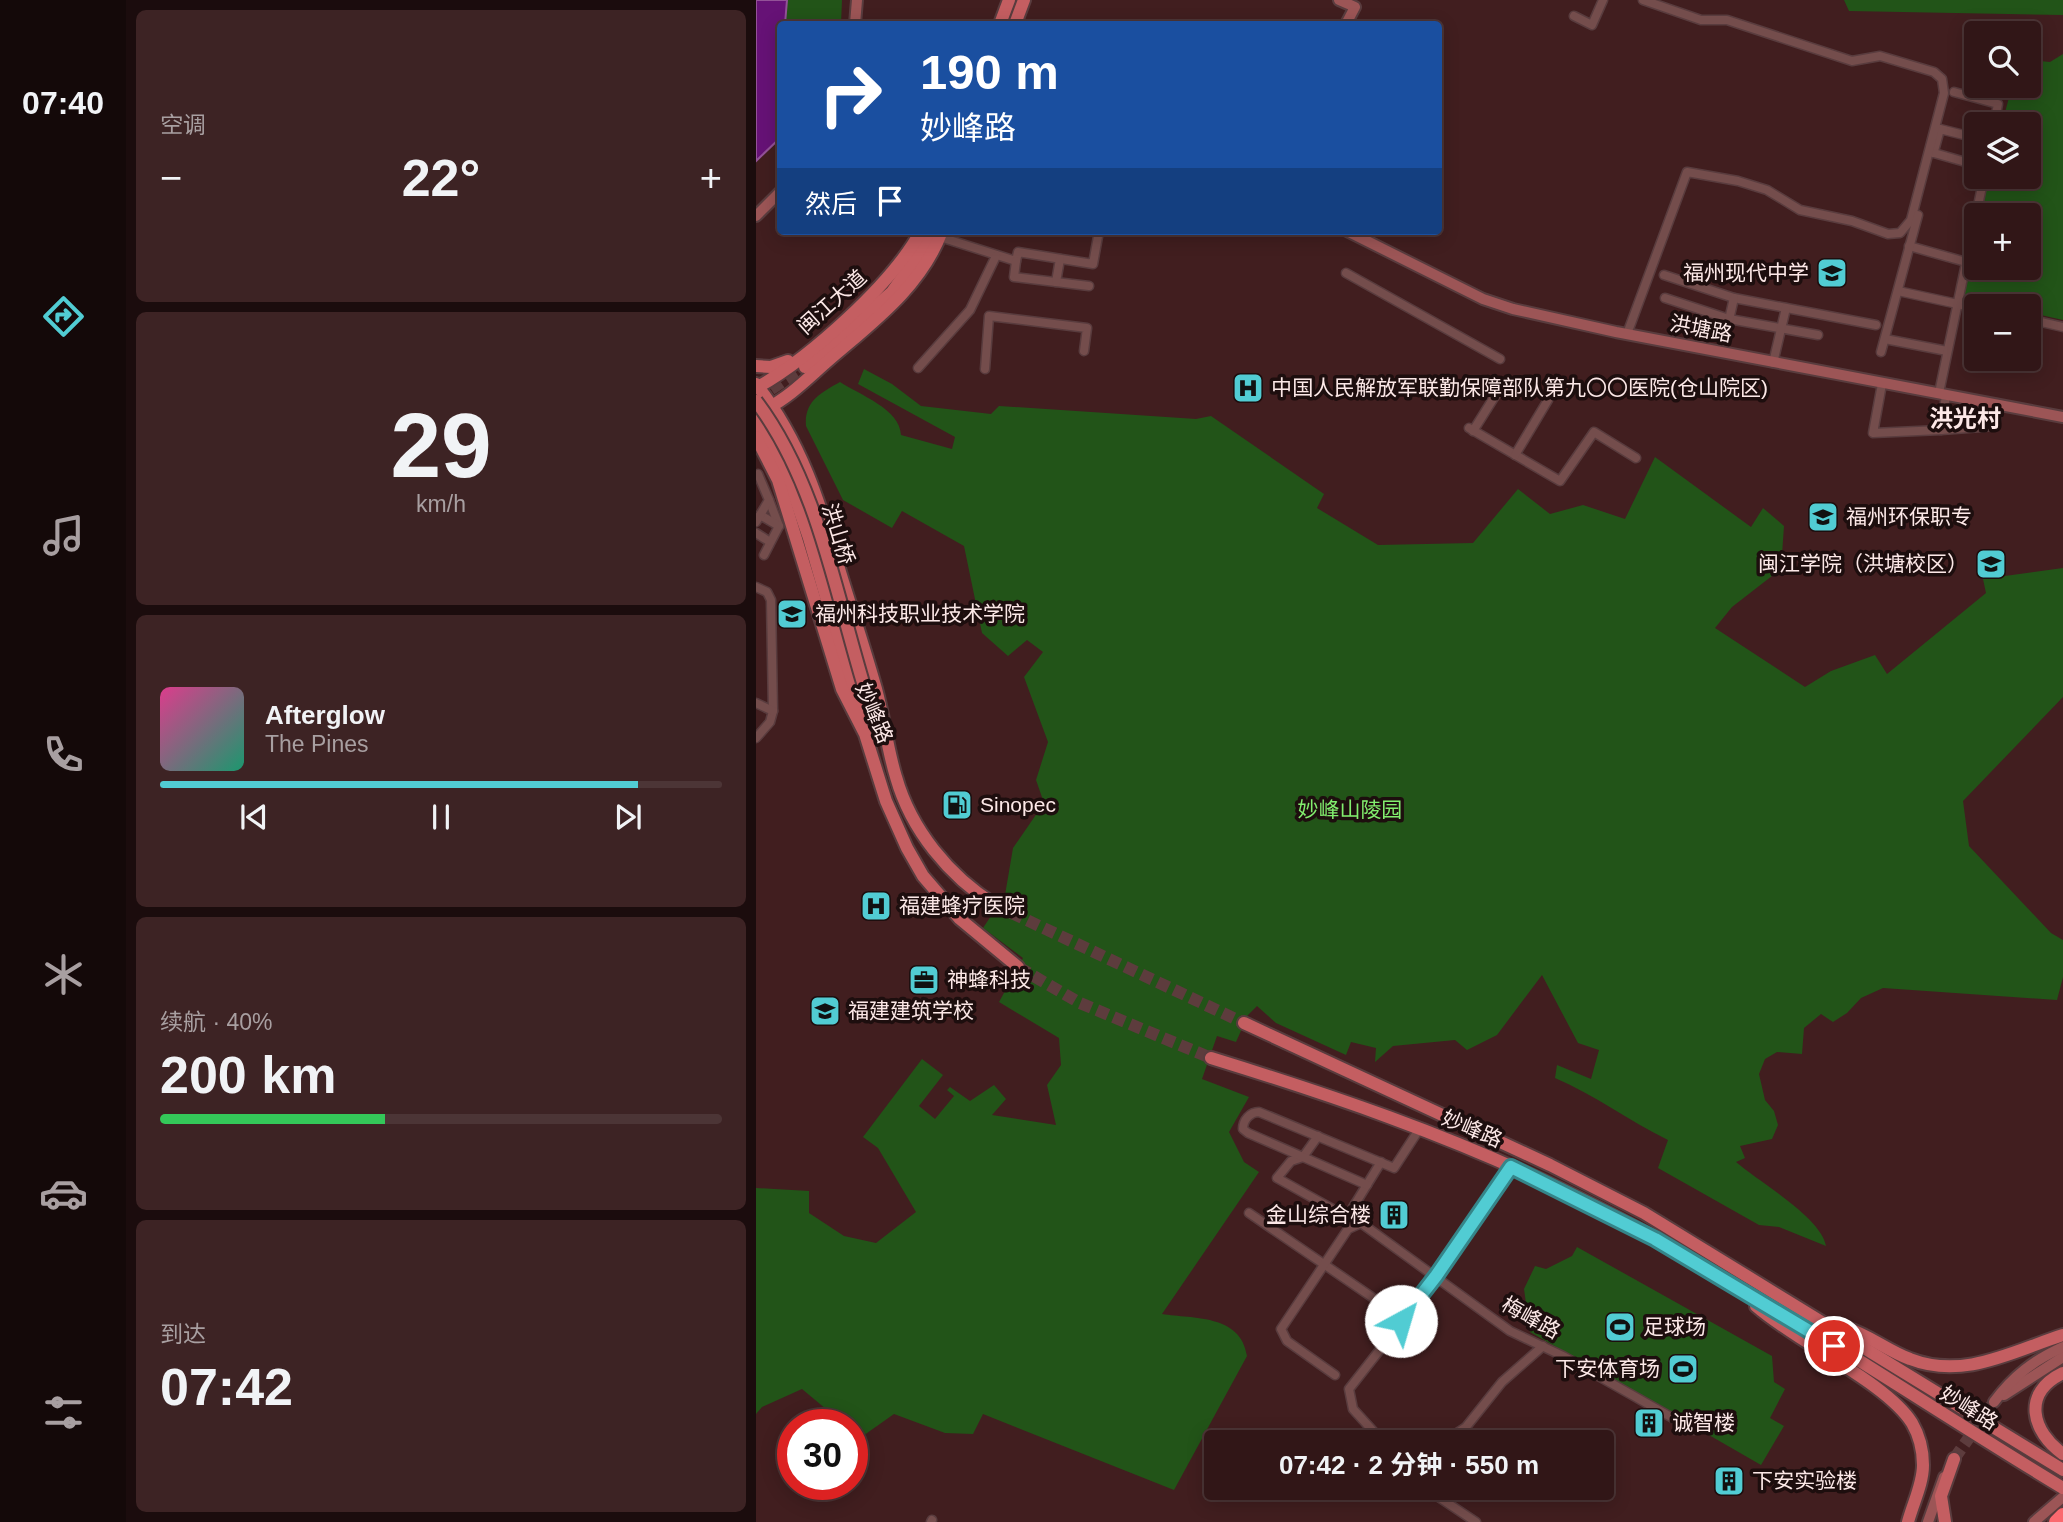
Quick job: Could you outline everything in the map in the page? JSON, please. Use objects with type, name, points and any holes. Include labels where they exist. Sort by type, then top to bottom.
[{"type":"highway","points":[[2056,1522],[2063,1515]]},
{"type":"main road","points":[[1001,21],[1009,0]]},
{"type":"main road","points":[[1016,21],[1024,0]]},
{"type":"main road","name":"闽江大道","points":[[757,386],[815,344],[888,277],[917,235]]},
{"type":"main road","points":[[926,235],[919,251],[888,290],[804,365],[891,292],[937,235]]},
{"type":"main road","points":[[896,777],[859,688],[788,477],[756,416],[861,334],[893,304],[918,276],[938,235]]},
{"type":"main road","points":[[756,366],[777,366],[815,344]]},
{"type":"main road","name":"妙峰路","points":[[757,386],[797,446],[822,509],[878,697],[896,777],[926,839],[964,882],[995,905]]},
{"type":"main road","name":"洪山桥","points":[[756,401],[777,432],[798,474],[859,688]]},
{"type":"main road","name":"妙峰路","points":[[758,443],[778,480],[793,521],[842,689],[865,734],[892,815],[923,876],[969,928],[1018,967]]},
{"type":"main road","points":[[859,688],[865,734]]},
{"type":"main road","name":"妙峰路","points":[[1244,1023],[1607,1193],[1691,1238],[2063,1470]]},
{"type":"main road","name":"妙峰路","points":[[1211,1058],[1420,1128],[1511,1167],[1622,1221],[1733,1285],[2063,1488]]},
{"type":"main road","points":[[1733,1285],[1786,1331],[1881,1392],[1907,1416],[1917,1434],[1923,1462],[1920,1485],[1905,1522]]},
{"type":"main road","points":[[1830,1324],[1861,1333],[1908,1359],[1942,1367],[1989,1362],[2063,1335]]},
{"type":"main road","points":[[2063,1373],[2042,1391],[2035,1407],[2035,1423],[2047,1442],[2063,1454]]},
{"type":"main road","points":[[1945,1522],[1941,1496],[1954,1459]]},
{"type":"street","points":[[855,21],[857,0]]},
{"type":"street","points":[[1339,0],[1354,7],[1347,21]]},
{"type":"street","points":[[1574,16],[1592,25],[1603,0]]},
{"type":"street","points":[[1628,334],[1687,172],[1738,181],[1767,190],[1800,210],[1852,221],[1888,234],[1900,233],[1911,220],[1944,93],[1942,79],[1934,72],[1880,56],[1852,61],[1727,20],[1701,20],[1643,0]]},
{"type":"street","points":[[1954,92],[1998,104],[1996,112]]},
{"type":"street","points":[[1881,352],[1940,129],[1964,135]]},
{"type":"street","points":[[1934,153],[1964,162]]},
{"type":"street","points":[[756,216],[777,195]]},
{"type":"street","points":[[944,235],[1016,261]]},
{"type":"street","points":[[1089,286],[1014,276],[1016,261],[1018,252],[1093,264],[1098,235]]},
{"type":"street","name":"洪塘路","points":[[1355,235],[1492,303],[1773,363],[2062,415]]},
{"type":"street","points":[[1909,246],[1964,261]]},
{"type":"street","points":[[918,368],[970,310],[996,256]]},
{"type":"street","points":[[1056,282],[1060,259]]},
{"type":"street","points":[[1941,430],[1947,351],[1964,271]]},
{"type":"street","points":[[1346,272],[1500,359]]},
{"type":"street","points":[[1664,275],[1734,298],[1876,325]]},
{"type":"street","points":[[1898,291],[1964,305]]},
{"type":"street","points":[[1664,298],[1729,319],[1818,335]]},
{"type":"street","points":[[1726,333],[1734,298]]},
{"type":"street","points":[[1773,363],[1786,308]]},
{"type":"street","points":[[985,369],[989,316],[1087,328],[1084,351]]},
{"type":"street","points":[[2041,322],[2063,327]]},
{"type":"street","points":[[1885,339],[1947,351]]},
{"type":"street","points":[[1882,384],[1873,433],[1995,426],[1998,404]]},
{"type":"street","points":[[1500,388],[1471,430],[1560,481],[1594,432],[1636,458]]},
{"type":"street","points":[[1515,456],[1548,400]]},
{"type":"street","points":[[758,474],[779,526]]},
{"type":"street","points":[[769,500],[758,518],[779,526]]},
{"type":"street","points":[[764,555],[779,526]]},
{"type":"street","points":[[756,533],[770,542]]},
{"type":"street","points":[[756,587],[767,592],[771,600],[773,711],[770,722],[756,738]]},
{"type":"street","points":[[756,703],[773,711]]},
{"type":"street","points":[[1367,1185],[1245,1131],[1243,1126],[1248,1117],[1259,1112],[1394,1167],[1420,1128]]},
{"type":"street","points":[[1318,1136],[1303,1157],[1291,1161],[1277,1178],[1347,1217],[1381,1162]]},
{"type":"street","points":[[1372,1430],[1353,1409],[1349,1389],[1436,1276],[1511,1167]]},
{"type":"street","points":[[1249,1213],[1385,1306]]},
{"type":"street","name":"梅峰路","points":[[1325,1265],[1348,1229],[1361,1223],[1510,1331],[1543,1346],[1694,1430]]},
{"type":"street","points":[[1325,1265],[1280,1331],[1287,1341],[1335,1375]]},
{"type":"street","points":[[1461,1430],[1470,1424],[1502,1382],[1543,1346]]},
{"type":"street","points":[[2063,1347],[2025,1367],[1994,1402],[2063,1357]]},
{"type":"street","points":[[1928,1522],[1937,1489],[1954,1459]]},
{"type":"street","points":[[2034,1522],[2063,1497]]},
{"type":"street","points":[[1443,1500],[1475,1522]]},
{"type":"green space","points":[[787,0],[842,0],[841,21],[785,21]]},
{"type":"green space","points":[[1844,0],[2063,0],[2063,15],[1849,11]]},
{"type":"green space","points":[[2063,54],[2063,320],[2041,315],[2041,294],[1960,296],[1964,280],[2041,280],[2041,203],[1983,203],[1986,189],[2041,189],[2041,112],[2005,112],[2009,98],[2041,98],[2041,61],[2050,62]]},
{"type":"green space","name":"妙峰山陵园","points":[[864,369],[892,384],[921,406],[991,414],[999,406],[1196,419],[1211,416],[1324,494],[1317,508],[1378,545],[1473,543],[1518,489],[1550,514],[1583,505],[1625,519],[1655,457],[1751,527],[1763,508],[1784,526],[1781,569],[1732,607],[1715,628],[1805,687],[1831,671],[1875,655],[1887,674],[1986,593],[1983,579],[2063,568],[2063,697],[1963,801],[1969,846],[2051,933],[2063,940],[2063,977],[2057,1000],[1883,988],[1861,998],[1847,1013],[1833,1022],[1821,1014],[1804,1028],[1802,1054],[1777,1052],[1765,1059],[1759,1074],[1765,1100],[1774,1111],[1778,1125],[1772,1139],[1740,1146],[1745,1158],[1736,1162],[1813,1223],[1826,1246],[1779,1227],[1759,1225],[1658,1168],[1668,1140],[1555,1078],[1557,1065],[1591,1079],[1599,1050],[1578,1043],[1542,975],[1497,1035],[1467,1050],[1455,1040],[1393,1046],[1375,1062],[1376,1048],[1351,1042],[1346,1055],[1276,1023],[1257,1006],[1248,1015],[1236,1042],[1217,1036],[1202,1079],[1249,1097],[1229,1132],[1244,1162],[1259,1172],[1162,1314],[1201,1318],[1226,1326],[1236,1332],[1243,1342],[1247,1356],[1207,1430],[1204,1430],[1204,1435],[1174,1490],[983,1414],[973,1434],[945,1433],[894,1414],[868,1432],[868,1409],[826,1409],[802,1389],[762,1407],[756,1414],[756,1188],[809,1191],[809,1213],[844,1236],[876,1243],[916,1212],[878,1148],[863,1137],[922,1059],[943,1075],[919,1106],[935,1119],[954,1096],[947,1090],[950,1087],[970,1101],[994,1085],[1006,1099],[992,1115],[1056,1125],[1047,1085],[1061,1065],[1059,1038],[999,1002],[1023,958],[983,928],[1005,895],[1013,848],[1044,803],[1036,780],[1048,742],[1024,677],[1043,652],[1027,640],[1008,656],[982,633],[964,546],[902,511],[892,528],[843,500],[806,426],[811,404],[820,394],[840,382],[887,410],[899,426],[901,435],[952,449],[955,437],[858,384]]},
{"type":"green space","name":"下安体育场","points":[[1577,1247],[1772,1356],[1774,1382],[1785,1389],[1770,1418],[1784,1426],[1761,1465],[1530,1332],[1524,1289],[1535,1266],[1546,1269],[1572,1256]]},
{"type":"shaded area","points":[[756,0],[787,0],[785,21],[777,21],[777,141],[756,161]]},
{"type":"tunnel","points":[[756,399],[805,367]]},
{"type":"tunnel","points":[[995,905],[1244,1023]]},
{"type":"tunnel","points":[[1018,967],[1080,1003],[1211,1058]]},
{"type":"tunnel","points":[[1954,1459],[1994,1402]]},
{"type":"place","name":"福州现代中学","points":[[1832,273]]},
{"type":"place","name":"中国人民解放军联勤保障部队第九〇〇医院(仓山院区)","points":[[1248,388]]},
{"type":"place","name":"福州环保职专","points":[[1823,517]]},
{"type":"place","name":"闽江学院（洪塘校区）","points":[[1991,564]]},
{"type":"place","name":"福州科技职业技术学院","points":[[792,614]]},
{"type":"place","name":"Sinopec","points":[[957,805]]},
{"type":"place","name":"福建蜂疗医院","points":[[876,906]]},
{"type":"place","name":"神蜂科技","points":[[924,980]]},
{"type":"place","name":"福建建筑学校","points":[[825,1011]]},
{"type":"place","name":"金山综合楼","points":[[1394,1215]]},
{"type":"place","name":"足球场","points":[[1620,1327]]},
{"type":"place","name":"下安体育场","points":[[1683,1369]]},
{"type":"place","name":"诚智楼","points":[[1649,1423]]},
{"type":"place","name":"下安实验楼","points":[[1729,1481]]},
{"type":"district","name":"洪光村","points":[[1965,419]]},
{"type":"route","points":[[1401,1321],[1419,1300],[1511,1167],[1564,1191],[1655,1239],[1834,1346]]}]
